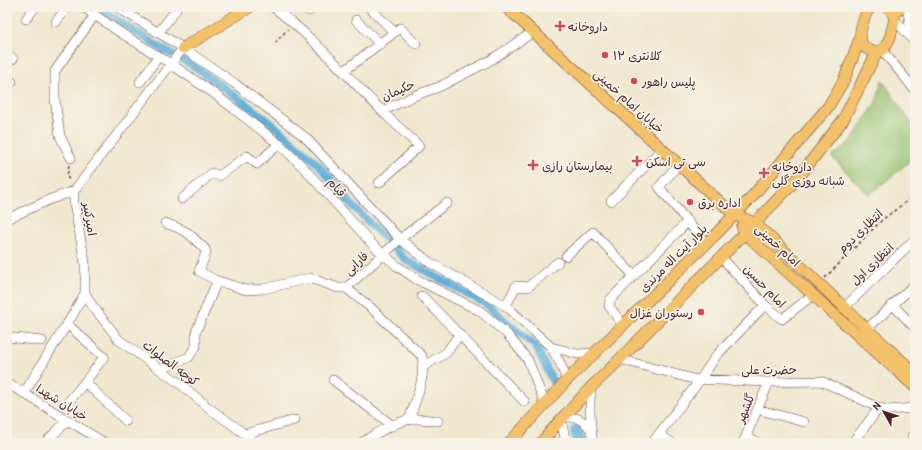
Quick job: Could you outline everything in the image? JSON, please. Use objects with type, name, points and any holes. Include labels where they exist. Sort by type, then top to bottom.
[{"type":"main road","points":[[183,48],[250,7]]},
{"type":"main road","name":"خیابان امام خمینی","points":[[506,7],[735,215]]},
{"type":"main road","points":[[863,12],[871,7]]},
{"type":"main road","name":"بلوار آیت اله مرندی","points":[[509,443],[567,380],[735,215],[828,107],[844,80],[860,38],[863,12]]},
{"type":"main road","points":[[540,443],[591,387],[798,178],[843,120],[880,51],[886,45],[890,36],[895,12]]},
{"type":"main road","points":[[860,38],[862,44],[867,49],[872,52],[880,51]]},
{"type":"main road","name":"امام خمینی","points":[[735,215],[755,223],[915,373]]},
{"type":"main road","name":"امام خمینی","points":[[735,215],[745,232],[915,387]]},
{"type":"main road","points":[[693,256],[700,256],[706,262],[708,266],[705,272]]},
{"type":"street","points":[[26,19],[35,7]]},
{"type":"street","points":[[56,22],[67,7]]},
{"type":"street","name":"قیام","points":[[83,7],[212,92],[279,144],[303,167],[346,216],[383,254],[397,266],[416,279],[480,311],[507,334],[528,360],[545,404]]},
{"type":"street","name":"قیام","points":[[117,7],[130,10],[158,33],[183,48],[234,83],[305,137],[400,239],[429,262],[506,306],[551,347]]},
{"type":"street","name":"حکیمان","points":[[273,7],[294,24],[344,71],[382,111],[416,95],[439,87],[490,60],[533,32]]},
{"type":"street","points":[[368,7],[394,32]]},
{"type":"street","points":[[907,7],[914,42]]},
{"type":"street","points":[[158,33],[176,10]]},
{"type":"street","points":[[895,12],[914,42]]},
{"type":"street","points":[[70,158],[60,136],[55,99],[55,71],[95,15]]},
{"type":"street","points":[[356,20],[380,44]]},
{"type":"street","points":[[344,71],[400,28],[416,44]]},
{"type":"street","name":"امیرکبیر","points":[[85,293],[85,263],[74,203],[74,191],[183,48]]},
{"type":"street","points":[[880,51],[915,90]]},
{"type":"street","points":[[140,82],[158,57]]},
{"type":"street","points":[[379,183],[419,146],[382,111]]},
{"type":"street","points":[[182,199],[212,173],[219,176],[248,156],[256,164],[279,144]]},
{"type":"street","points":[[611,201],[662,149]]},
{"type":"street","points":[[678,164],[658,186],[706,244]]},
{"type":"street","points":[[7,219],[51,199],[74,191]]},
{"type":"street","name":"فارابی","points":[[346,288],[400,239],[446,203]]},
{"type":"street","points":[[623,325],[609,306],[610,300],[688,221]]},
{"type":"street","points":[[165,223],[188,233],[205,249],[206,253],[200,271],[217,281],[246,290],[263,289],[310,278],[338,288],[346,288],[370,307],[422,356],[421,384],[409,420]]},
{"type":"street","points":[[566,256],[593,232],[634,276]]},
{"type":"street","name":"انتظاری اول","points":[[845,307],[915,239]]},
{"type":"street","name":"امام حسین","points":[[721,257],[765,305],[782,320],[813,295]]},
{"type":"street","points":[[506,306],[516,286],[528,287],[558,262]]},
{"type":"street","points":[[161,369],[189,357],[196,346],[196,332],[217,281]]},
{"type":"street","points":[[867,329],[915,284]]},
{"type":"street","points":[[24,393],[85,293]]},
{"type":"street","name":"کوچه الصلوات","points":[[85,293],[92,305],[119,340],[180,383],[254,443]]},
{"type":"street","points":[[422,296],[525,402]]},
{"type":"street","points":[[652,443],[700,380],[716,356],[765,305]]},
{"type":"street","points":[[893,305],[915,328]]},
{"type":"street","points":[[67,324],[104,357],[69,401]]},
{"type":"street","points":[[422,367],[446,353],[459,335]]},
{"type":"street","points":[[7,337],[42,341]]},
{"type":"street","points":[[551,347],[578,354],[595,353]]},
{"type":"street","points":[[551,347],[567,380]]},
{"type":"street","name":"حضرت علی","points":[[619,359],[700,380],[769,382],[821,381],[879,408],[888,410],[907,410],[915,408]]},
{"type":"street","points":[[333,380],[393,426]]},
{"type":"street","points":[[85,382],[126,421]]},
{"type":"street","name":"گلشهر","points":[[744,439],[769,382]]},
{"type":"street","name":"خیابان شهدا","points":[[7,383],[105,443]]},
{"type":"street","points":[[591,387],[589,403],[590,428],[593,443]]},
{"type":"street","points":[[852,443],[879,408]]},
{"type":"street","points":[[757,409],[804,422]]},
{"type":"street","points":[[566,443],[562,418],[574,417],[580,419],[590,428]]},
{"type":"street","points":[[361,443],[373,435],[403,420],[416,419],[438,421]]},
{"type":"street","points":[[45,443],[68,420]]},
{"type":"street","points":[[244,434],[296,420]]},
{"type":"street","points":[[915,432],[912,436],[915,440]]},
{"type":"street","points":[[659,434],[672,443]]},
{"type":"street","points":[[744,439],[758,443]]},
{"type":"path","points":[[275,43],[294,24]]},
{"type":"path","points":[[70,158],[67,176],[74,191]]},
{"type":"path","name":"انتظاری دوم","points":[[820,283],[882,220],[915,196]]},
{"type":"green space","points":[[882,80],[915,129],[915,157],[869,195],[832,157],[852,140],[876,102]]},
{"type":"waterway","points":[[97,7],[161,48],[197,68],[270,122],[319,165],[348,201],[406,260],[486,304],[536,347],[553,382]]},
{"type":"waterway","points":[[577,431],[580,443]]},
{"type":"place","name":"داروخانه","points":[[560,26]]},
{"type":"place","name":"کلانتری ۱۲","points":[[605,55]]},
{"type":"place","name":"پلیس راهور","points":[[634,81]]},
{"type":"place","name":"سی تی اسکن","points":[[637,161]]},
{"type":"place","name":"بیمارستان رازی","points":[[533,165]]},
{"type":"place","name":"داروخانه شبانه روزی گلی","points":[[764,173]]},
{"type":"place","name":"اداره برق","points":[[690,202]]},
{"type":"place","name":"رستوران غزال","points":[[701,312]]}]
